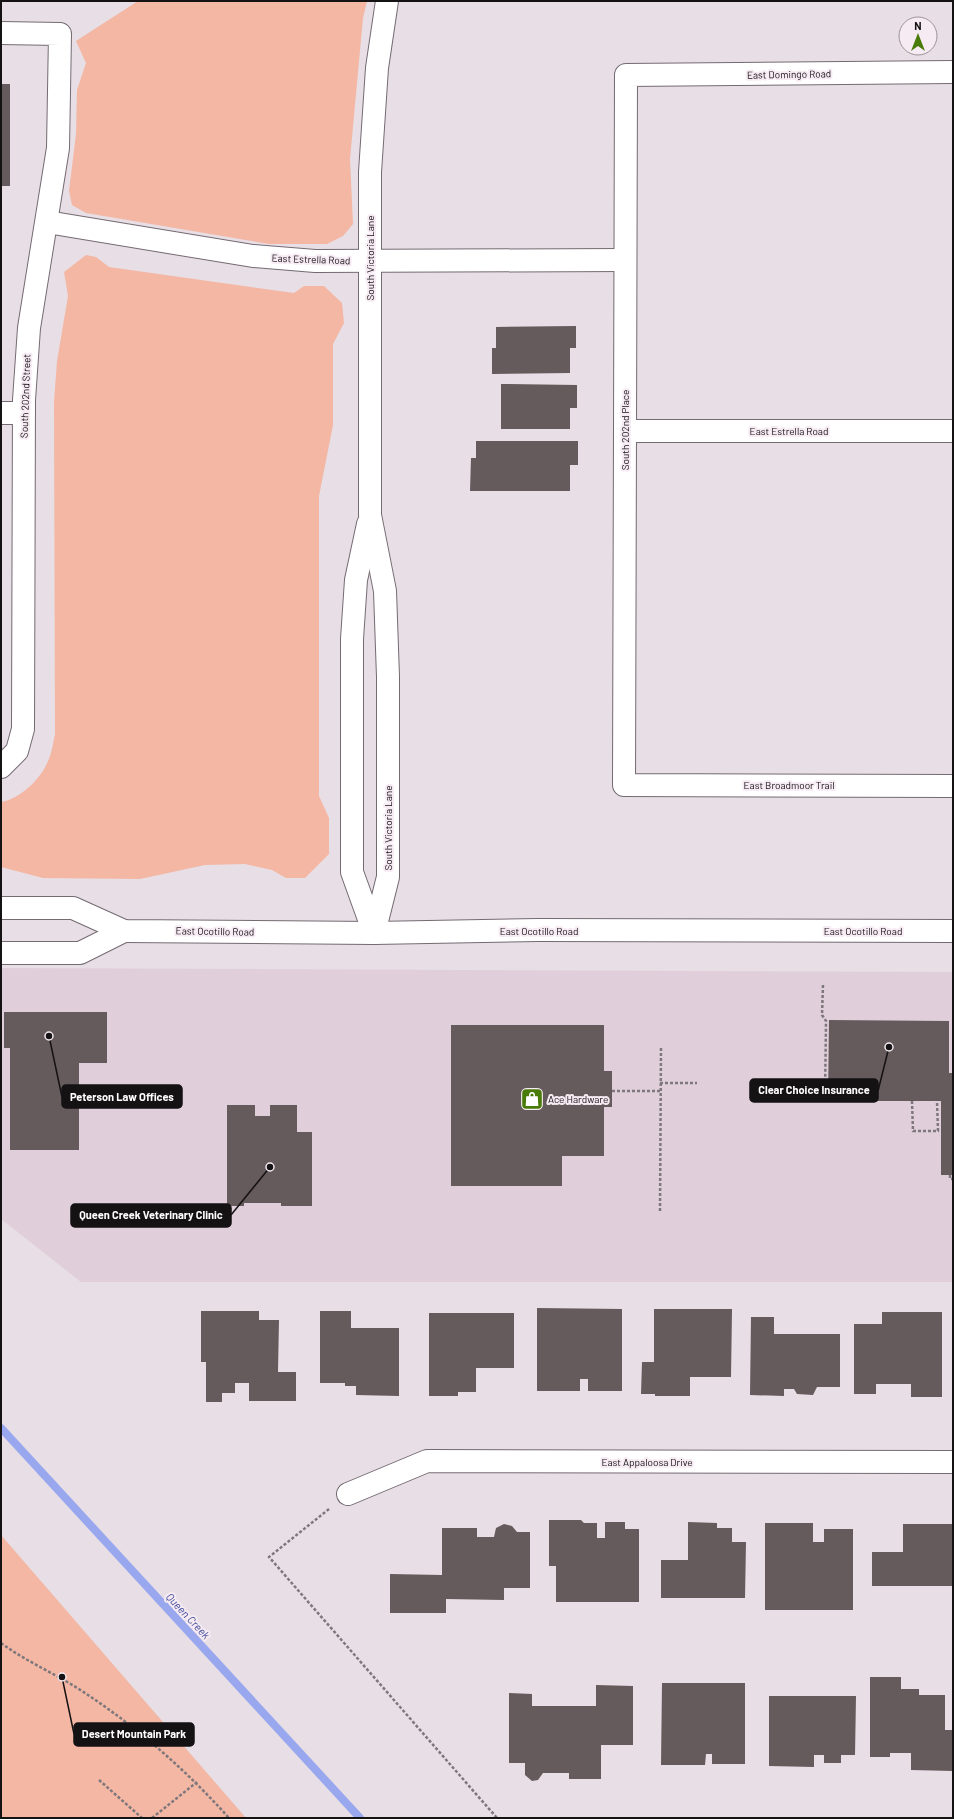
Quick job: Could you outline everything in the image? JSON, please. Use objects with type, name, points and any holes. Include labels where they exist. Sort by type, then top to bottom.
[{"type":"street","name":"South Victoria Lane","points":[[374,933],[388,877],[388,677],[385,591],[370,515],[370,172],[377,68],[387,1]]},
{"type":"street","name":"South 202nd Street","points":[[1,34],[60,34],[58,148],[26,354],[24,413],[23,729],[20,744],[6,763]]},
{"type":"street","name":"East Domingo Road","points":[[626,75],[953,72]]},
{"type":"street","name":"South 202nd Place","points":[[624,785],[626,75]]},
{"type":"street","name":"East Estrella Road","points":[[47,222],[270,258],[315,261],[625,260]]},
{"type":"street","points":[[1,413],[24,413]]},
{"type":"street","name":"East Estrella Road","points":[[626,431],[953,431]]},
{"type":"street","name":"South Victoria Lane","points":[[370,515],[356,580],[352,639],[352,872],[374,933]]},
{"type":"street","name":"East Broadmoor Trail","points":[[624,785],[953,786]]},
{"type":"street","name":"East Ocotillo Road","points":[[1,908],[73,908],[124,931],[374,933],[538,930],[953,931]]},
{"type":"street","name":"East Ocotillo Road","points":[[1,953],[80,953],[124,931]]},
{"type":"street","name":"East Appaloosa Drive","points":[[348,1494],[427,1461],[953,1462]]},
{"type":"path","points":[[823,985],[822,1015],[826,1021],[825,1098]]},
{"type":"path","points":[[660,1211],[661,1047]]},
{"type":"path","points":[[660,1083],[697,1083]]},
{"type":"path","points":[[612,1090],[660,1090]]},
{"type":"path","points":[[912,1101],[913,1131],[938,1131],[937,1101]]},
{"type":"path","points":[[950,1175],[950,1179],[953,1179]]},
{"type":"path","points":[[348,1494],[269,1557],[497,1818]]},
{"type":"path","points":[[1,1643],[22,1658],[81,1690],[139,1732],[197,1782],[229,1818]]},
{"type":"path","points":[[99,1780],[142,1818]]},
{"type":"path","points":[[152,1818],[197,1782]]},
{"type":"shaded area","points":[[138,1],[367,1],[363,18],[350,159],[353,224],[343,236],[327,244],[269,244],[86,213],[72,205],[69,191],[76,134],[77,90],[86,63],[76,41]]},
{"type":"shaded area","points":[[86,255],[96,257],[109,267],[294,293],[304,286],[324,286],[342,303],[344,323],[333,344],[333,425],[319,496],[319,796],[329,818],[329,854],[305,878],[286,878],[272,870],[245,864],[205,865],[140,879],[43,878],[1,867],[1,802],[15,797],[29,787],[40,775],[49,758],[55,734],[54,402],[57,361],[68,296],[64,272]]},
{"type":"shaded area","points":[[1,968],[953,972],[953,1282],[81,1282],[1,1219]]},
{"type":"shaded area","points":[[1,1535],[246,1818],[1,1818]]},
{"type":"building","points":[[1,84],[10,84],[10,186],[1,186]]},
{"type":"building","points":[[576,326],[576,348],[570,348],[570,373],[492,374],[492,348],[496,348],[496,327]]},
{"type":"building","points":[[501,384],[577,385],[577,408],[570,408],[570,429],[501,429]]},
{"type":"building","points":[[476,441],[578,441],[578,465],[570,465],[570,491],[470,491],[471,458],[476,458]]},
{"type":"building","points":[[4,1012],[107,1012],[107,1063],[79,1063],[79,1150],[10,1150],[10,1048],[4,1048]]},
{"type":"building","points":[[829,1020],[949,1021],[949,1073],[953,1073],[953,1175],[941,1175],[941,1101],[828,1101]]},
{"type":"building","name":"Ace Hardware","points":[[451,1025],[604,1025],[604,1071],[612,1071],[612,1107],[604,1107],[604,1156],[562,1156],[562,1186],[451,1186]]},
{"type":"building","points":[[227,1105],[255,1105],[255,1116],[270,1116],[270,1105],[297,1105],[297,1132],[312,1132],[312,1206],[281,1206],[281,1203],[244,1203],[244,1206],[227,1206]]},
{"type":"building","points":[[537,1308],[622,1309],[622,1391],[588,1391],[588,1379],[580,1379],[580,1391],[537,1391]]},
{"type":"building","points":[[654,1309],[732,1309],[731,1377],[690,1377],[690,1396],[655,1396],[655,1394],[641,1394],[642,1362],[654,1362]]},
{"type":"building","points":[[201,1311],[259,1311],[259,1320],[279,1320],[278,1372],[296,1372],[296,1401],[249,1401],[249,1383],[235,1383],[235,1393],[222,1393],[222,1402],[206,1402],[206,1362],[201,1362]]},
{"type":"building","points":[[320,1311],[351,1311],[351,1328],[399,1328],[399,1396],[356,1395],[356,1386],[345,1386],[345,1383],[320,1383]]},
{"type":"building","points":[[882,1312],[942,1312],[942,1397],[911,1397],[911,1384],[876,1384],[876,1394],[854,1394],[854,1324],[882,1324]]},
{"type":"building","points":[[429,1313],[514,1313],[514,1368],[476,1368],[476,1392],[458,1392],[458,1396],[429,1396]]},
{"type":"building","points":[[751,1317],[774,1317],[774,1334],[840,1334],[840,1387],[817,1387],[813,1395],[797,1394],[794,1389],[784,1389],[784,1396],[750,1395]]},
{"type":"building","points":[[549,1520],[581,1520],[584,1523],[597,1523],[597,1538],[605,1538],[605,1522],[625,1522],[625,1529],[639,1529],[639,1602],[556,1602],[556,1566],[549,1566]]},
{"type":"building","points":[[688,1522],[717,1523],[717,1528],[732,1528],[732,1542],[746,1542],[745,1598],[661,1598],[661,1560],[688,1560]]},
{"type":"building","points":[[765,1523],[813,1523],[813,1542],[824,1542],[824,1529],[853,1529],[853,1610],[765,1610]]},
{"type":"building","points":[[504,1524],[512,1526],[517,1532],[530,1532],[530,1588],[504,1588],[504,1600],[446,1599],[446,1613],[390,1613],[390,1574],[442,1575],[442,1528],[477,1528],[477,1537],[494,1537],[496,1528]]},
{"type":"building","points":[[903,1524],[953,1524],[953,1586],[872,1586],[872,1552],[903,1552]]},
{"type":"building","points":[[870,1677],[901,1677],[901,1689],[919,1689],[919,1695],[945,1695],[945,1730],[953,1730],[953,1771],[911,1770],[911,1753],[890,1753],[890,1757],[870,1757]]},
{"type":"building","points":[[662,1683],[745,1683],[745,1764],[712,1764],[712,1754],[706,1754],[705,1765],[661,1765]]},
{"type":"building","points":[[596,1685],[633,1686],[633,1745],[601,1745],[601,1779],[569,1779],[569,1773],[543,1773],[538,1780],[532,1781],[525,1775],[525,1763],[509,1763],[509,1693],[532,1694],[532,1706],[596,1706]]},
{"type":"building","points":[[769,1696],[856,1696],[855,1755],[841,1755],[841,1763],[824,1763],[824,1755],[814,1755],[814,1767],[769,1766]]},
{"type":"waterway","name":"Queen Creek","points":[[1,1428],[360,1818]]},
{"type":"place","name":"Peterson Law Offices","points":[[49,1036]]},
{"type":"place","name":"Clear Choice Insurance","points":[[889,1047]]},
{"type":"place","name":"Ace Hardware","points":[[532,1099]]},
{"type":"place","name":"Queen Creek Veterinary Clinic","points":[[270,1167]]},
{"type":"place","name":"Desert Mountain Park","points":[[62,1677]]}]
